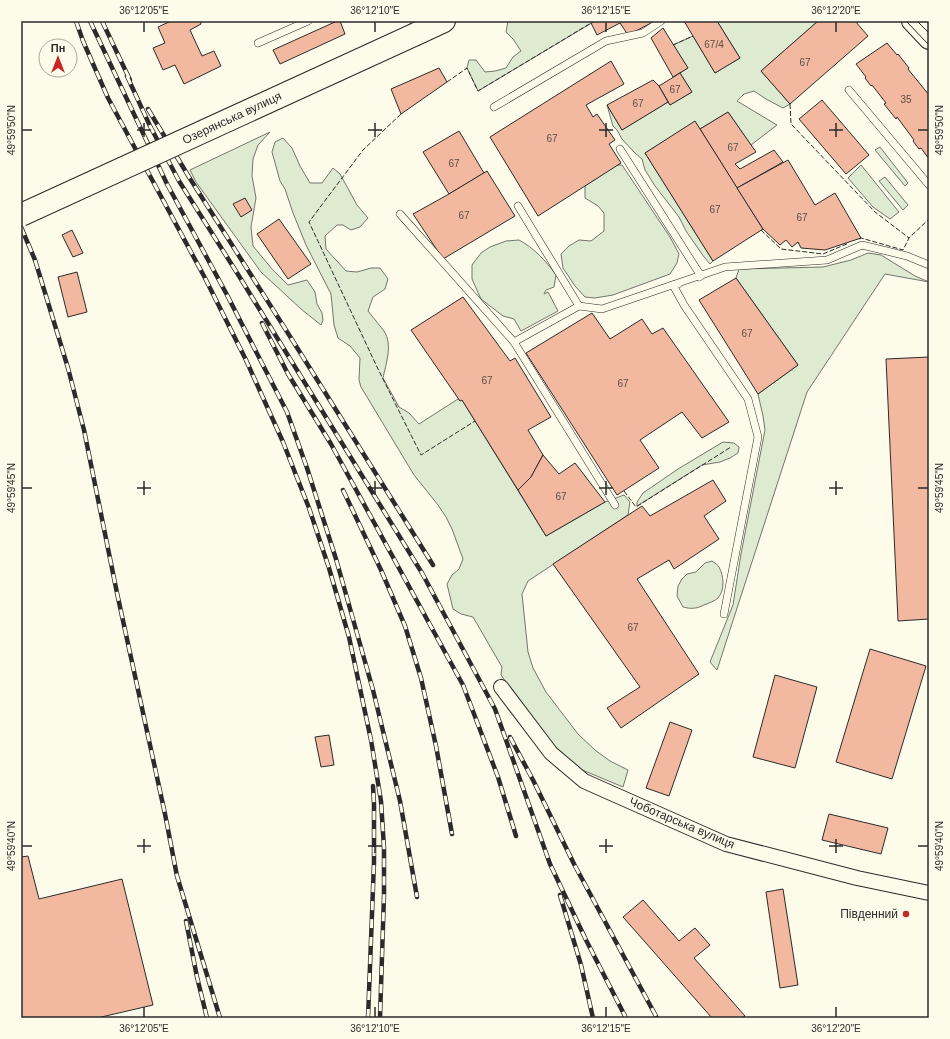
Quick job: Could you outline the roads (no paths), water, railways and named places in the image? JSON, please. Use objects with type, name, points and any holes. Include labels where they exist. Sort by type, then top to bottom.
[{"type":"main road","name":"Озерянська вулиця","points":[[21,215],[444,21]]},
{"type":"main road","points":[[912,21],[929,39]]},
{"type":"street","name":"Чоботарська вулиця","points":[[501,687],[551,753],[584,781],[726,844],[856,878],[929,893]]},
{"type":"lane","points":[[258,43],[308,21]]},
{"type":"lane","points":[[494,107],[606,41],[643,32],[661,21]]},
{"type":"lane","points":[[849,90],[929,185]]},
{"type":"lane","points":[[620,149],[701,276]]},
{"type":"lane","points":[[518,206],[579,306]]},
{"type":"lane","points":[[400,214],[514,342],[615,504]]},
{"type":"lane","points":[[514,342],[579,306],[602,309],[725,267],[827,260],[862,245],[907,256],[929,265]]},
{"type":"lane","points":[[673,285],[684,305],[748,399],[758,437],[724,614]]},
{"type":"tram line","points":[[906,21],[929,45]]},
{"type":"tram line","points":[[917,21],[929,33]]},
{"type":"railway","points":[[76,21],[83,41],[108,98],[205,278],[246,360],[283,442],[309,508],[329,568],[349,637],[371,740],[381,801],[384,848],[384,895],[380,1018]]},
{"type":"railway","points":[[90,21],[167,184],[226,293],[287,412],[307,468],[336,559],[373,690],[400,801],[417,897]]},
{"type":"railway","points":[[102,21],[130,80]]},
{"type":"railway","points":[[127,76],[150,126],[179,181],[422,573],[495,709],[550,864],[586,940],[626,1018]]},
{"type":"railway","points":[[148,109],[189,177],[433,565]]},
{"type":"railway","points":[[21,227],[35,260],[68,368],[84,430],[177,876],[220,1018]]},
{"type":"railway","points":[[262,323],[288,374],[331,444],[463,685],[498,777],[516,836]]},
{"type":"railway","points":[[343,490],[381,570],[405,626],[421,678],[436,746],[452,834]]},
{"type":"railway","points":[[510,737],[574,864],[657,1018]]},
{"type":"railway","points":[[368,1018],[374,862],[373,786]]},
{"type":"railway","points":[[560,895],[581,965],[593,1018]]},
{"type":"railway","points":[[186,921],[207,1018]]},
{"type":"place","name":"Південний","points":[[906,914]]}]
